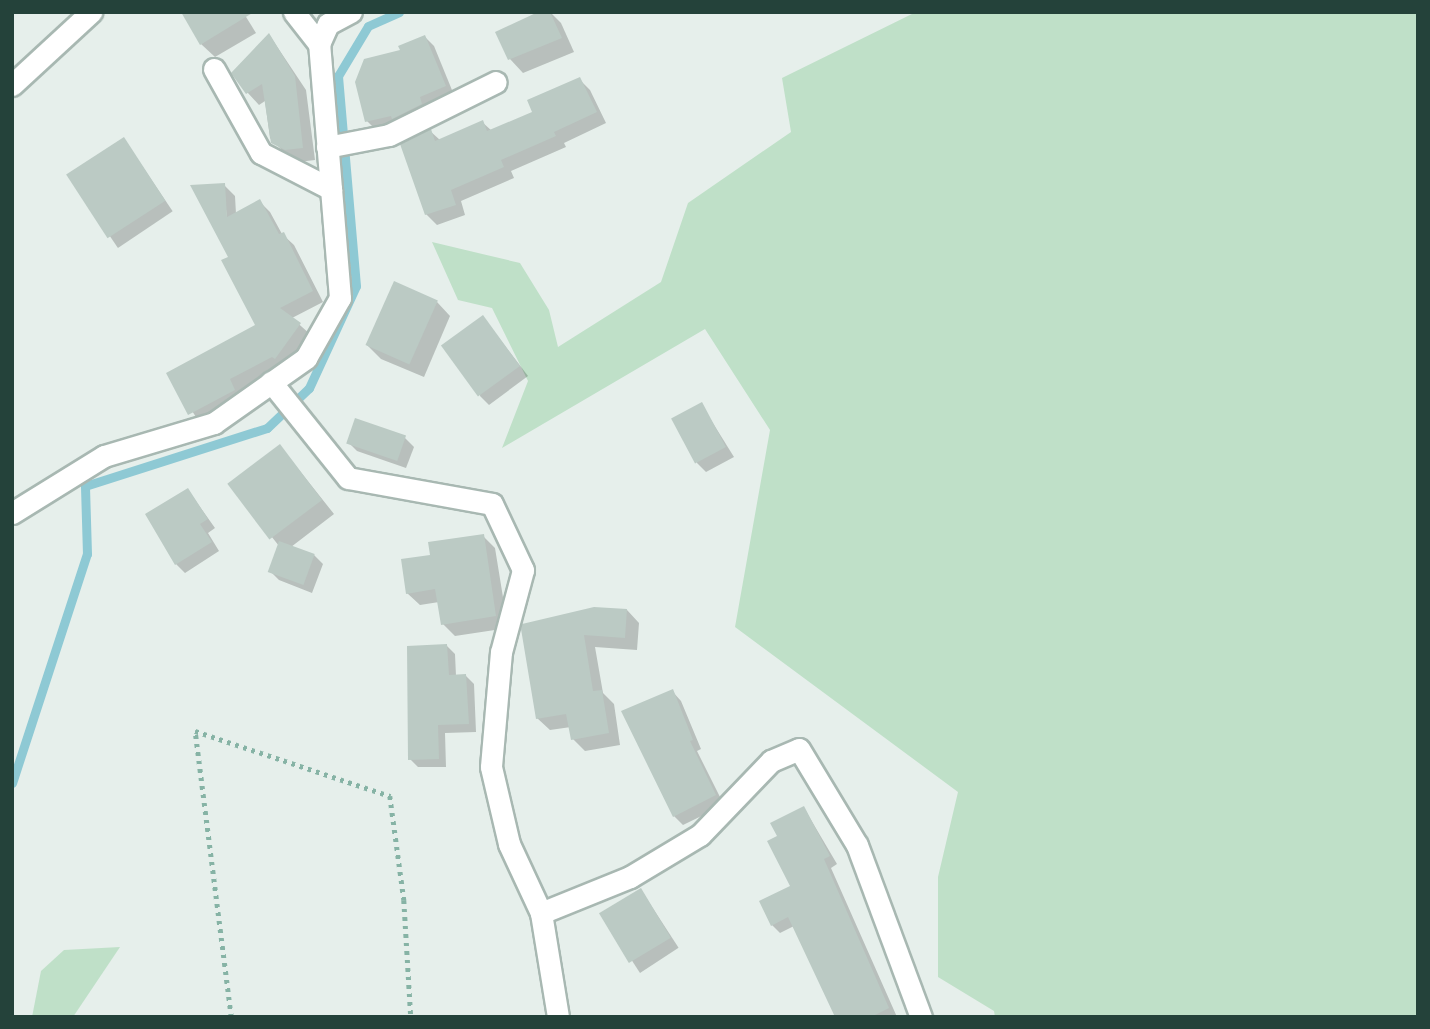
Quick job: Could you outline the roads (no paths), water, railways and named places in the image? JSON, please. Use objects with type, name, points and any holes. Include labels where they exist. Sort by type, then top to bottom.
[{"type":"street","points":[[12,85],[91,12]]},
{"type":"street","points":[[294,12],[319,44]]},
{"type":"street","points":[[12,513],[104,456],[214,423],[274,386],[306,359],[340,298],[319,44],[326,18],[351,12]]},
{"type":"street","points":[[214,69],[261,153],[331,189]]},
{"type":"street","points":[[329,147],[389,135],[496,82]]},
{"type":"street","points":[[274,386],[348,478],[492,504],[523,569],[501,652],[491,767],[509,845],[541,913],[558,1017]]},
{"type":"street","points":[[541,913],[630,877],[700,835],[771,761],[799,750],[857,845],[921,1017]]},
{"type":"waterway","points":[[12,783],[87,554],[85,486],[267,428],[309,388],[356,286],[338,76],[368,26],[399,12]]}]
